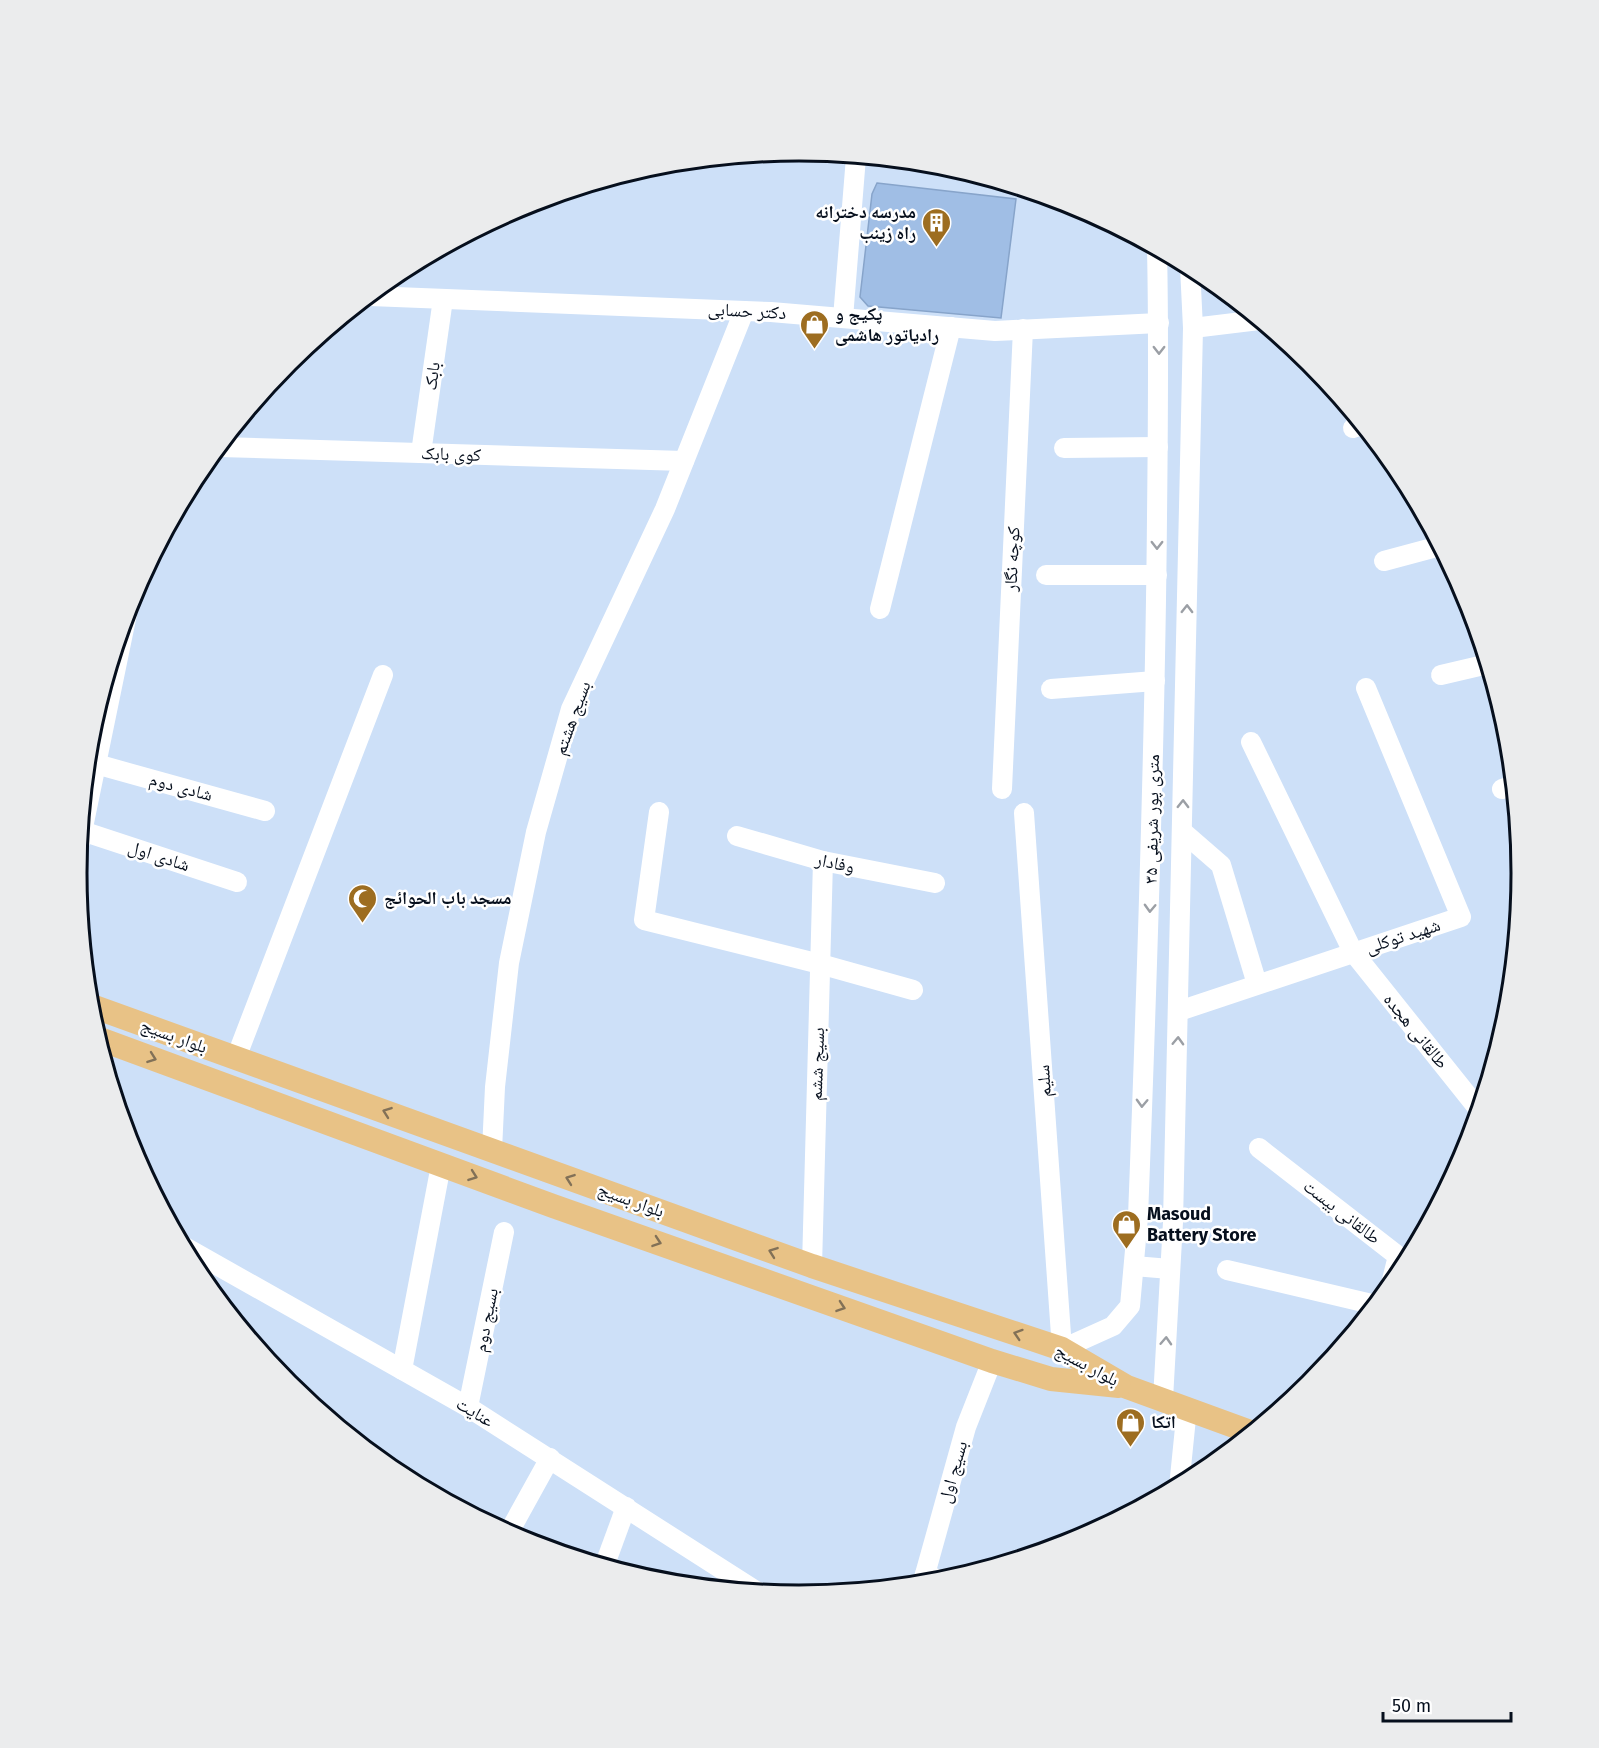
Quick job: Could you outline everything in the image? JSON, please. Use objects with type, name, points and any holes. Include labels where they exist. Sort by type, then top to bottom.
[{"type":"main road","name":"بلوار بسیج","points":[[100,1009],[812,1266],[1062,1349],[1127,1387]]},
{"type":"main road","name":"بلوار بسیج","points":[[107,1041],[441,1164],[992,1361],[1051,1379],[1127,1387]]},
{"type":"main road","points":[[1127,1387],[1244,1430]]},
{"type":"street","points":[[843,318],[855,164]]},
{"type":"street","name":"۳۵ متری پور شریفی","points":[[1062,1349],[1113,1326],[1130,1306],[1134,1266],[1138,1217],[1151,877],[1157,575],[1159,323],[1157,258]]},
{"type":"street","name":"۳۵ متری پور شریفی","points":[[1162,1399],[1173,1222],[1179,1011],[1193,328],[1191,279]]},
{"type":"street","name":"دکتر حسابی","points":[[384,297],[744,311],[995,331],[1159,323]]},
{"type":"street","name":"بابک","points":[[421,453],[442,299]]},
{"type":"street","name":"بسیج هشتم","points":[[492,1150],[495,1087],[509,963],[536,832],[571,709],[665,509],[744,311]]},
{"type":"street","points":[[1193,328],[1248,321]]},
{"type":"street","points":[[880,609],[951,327]]},
{"type":"street","name":"کوچه نگار","points":[[1002,789],[1023,329]]},
{"type":"street","name":"کوی بابک","points":[[229,447],[684,461]]},
{"type":"street","points":[[1064,448],[1158,447]]},
{"type":"street","points":[[1384,561],[1433,548]]},
{"type":"street","points":[[1046,576],[1157,575]]},
{"type":"street","points":[[1442,675],[1480,666]]},
{"type":"street","points":[[236,1058],[383,675]]},
{"type":"street","points":[[1051,689],[1155,681]]},
{"type":"street","points":[[96,764],[112,687]]},
{"type":"street","name":"شهید توکلی","points":[[1179,1011],[1461,917],[1366,688]]},
{"type":"street","name":"طالقانی هجده","points":[[1251,742],[1353,952],[1474,1103]]},
{"type":"street","name":"شادی دوم","points":[[96,764],[265,811]]},
{"type":"street","points":[[659,812],[644,920],[913,990]]},
{"type":"street","name":"سلیم","points":[[1024,813],[1062,1349]]},
{"type":"street","points":[[1182,832],[1221,866],[1257,984]]},
{"type":"street","name":"وفادار","points":[[737,836],[823,861],[935,883]]},
{"type":"street","name":"شادی اول","points":[[89,838],[237,882]]},
{"type":"street","name":"بسیج ششم","points":[[812,1266],[823,861]]},
{"type":"street","name":"طالقانی بیست","points":[[1259,1148],[1398,1256],[1396,1263]]},
{"type":"street","points":[[402,1370],[441,1164]]},
{"type":"street","name":"بسيج دوم","points":[[468,1407],[504,1232]]},
{"type":"street","name":"عنایت","points":[[197,1254],[468,1407],[745,1584]]},
{"type":"street","points":[[1134,1266],[1170,1269]]},
{"type":"street","points":[[1227,1270],[1368,1303]]},
{"type":"street","name":"بسیج اول","points":[[924,1575],[966,1427],[992,1361]]},
{"type":"street","points":[[1180,1476],[1187,1408]]},
{"type":"street","points":[[513,1526],[550,1458]]},
{"type":"street","points":[[607,1560],[626,1507]]},
{"type":"building","name":"مدرسه دخترانه راه زینب","points":[[877,183],[1016,199],[1001,318],[868,306],[860,297],[872,194]]},
{"type":"place","name":"مدرسه دخترانه راه زینب","points":[[937,248]]},
{"type":"place","name":"پکیج و رادیاتور هاشمی","points":[[814,350]]},
{"type":"place","name":"مسجد باب الحوائج","points":[[363,924]]},
{"type":"place","name":"Masoud Battery Store","points":[[1126,1250]]},
{"type":"place","name":"اتکا","points":[[1130,1448]]}]
